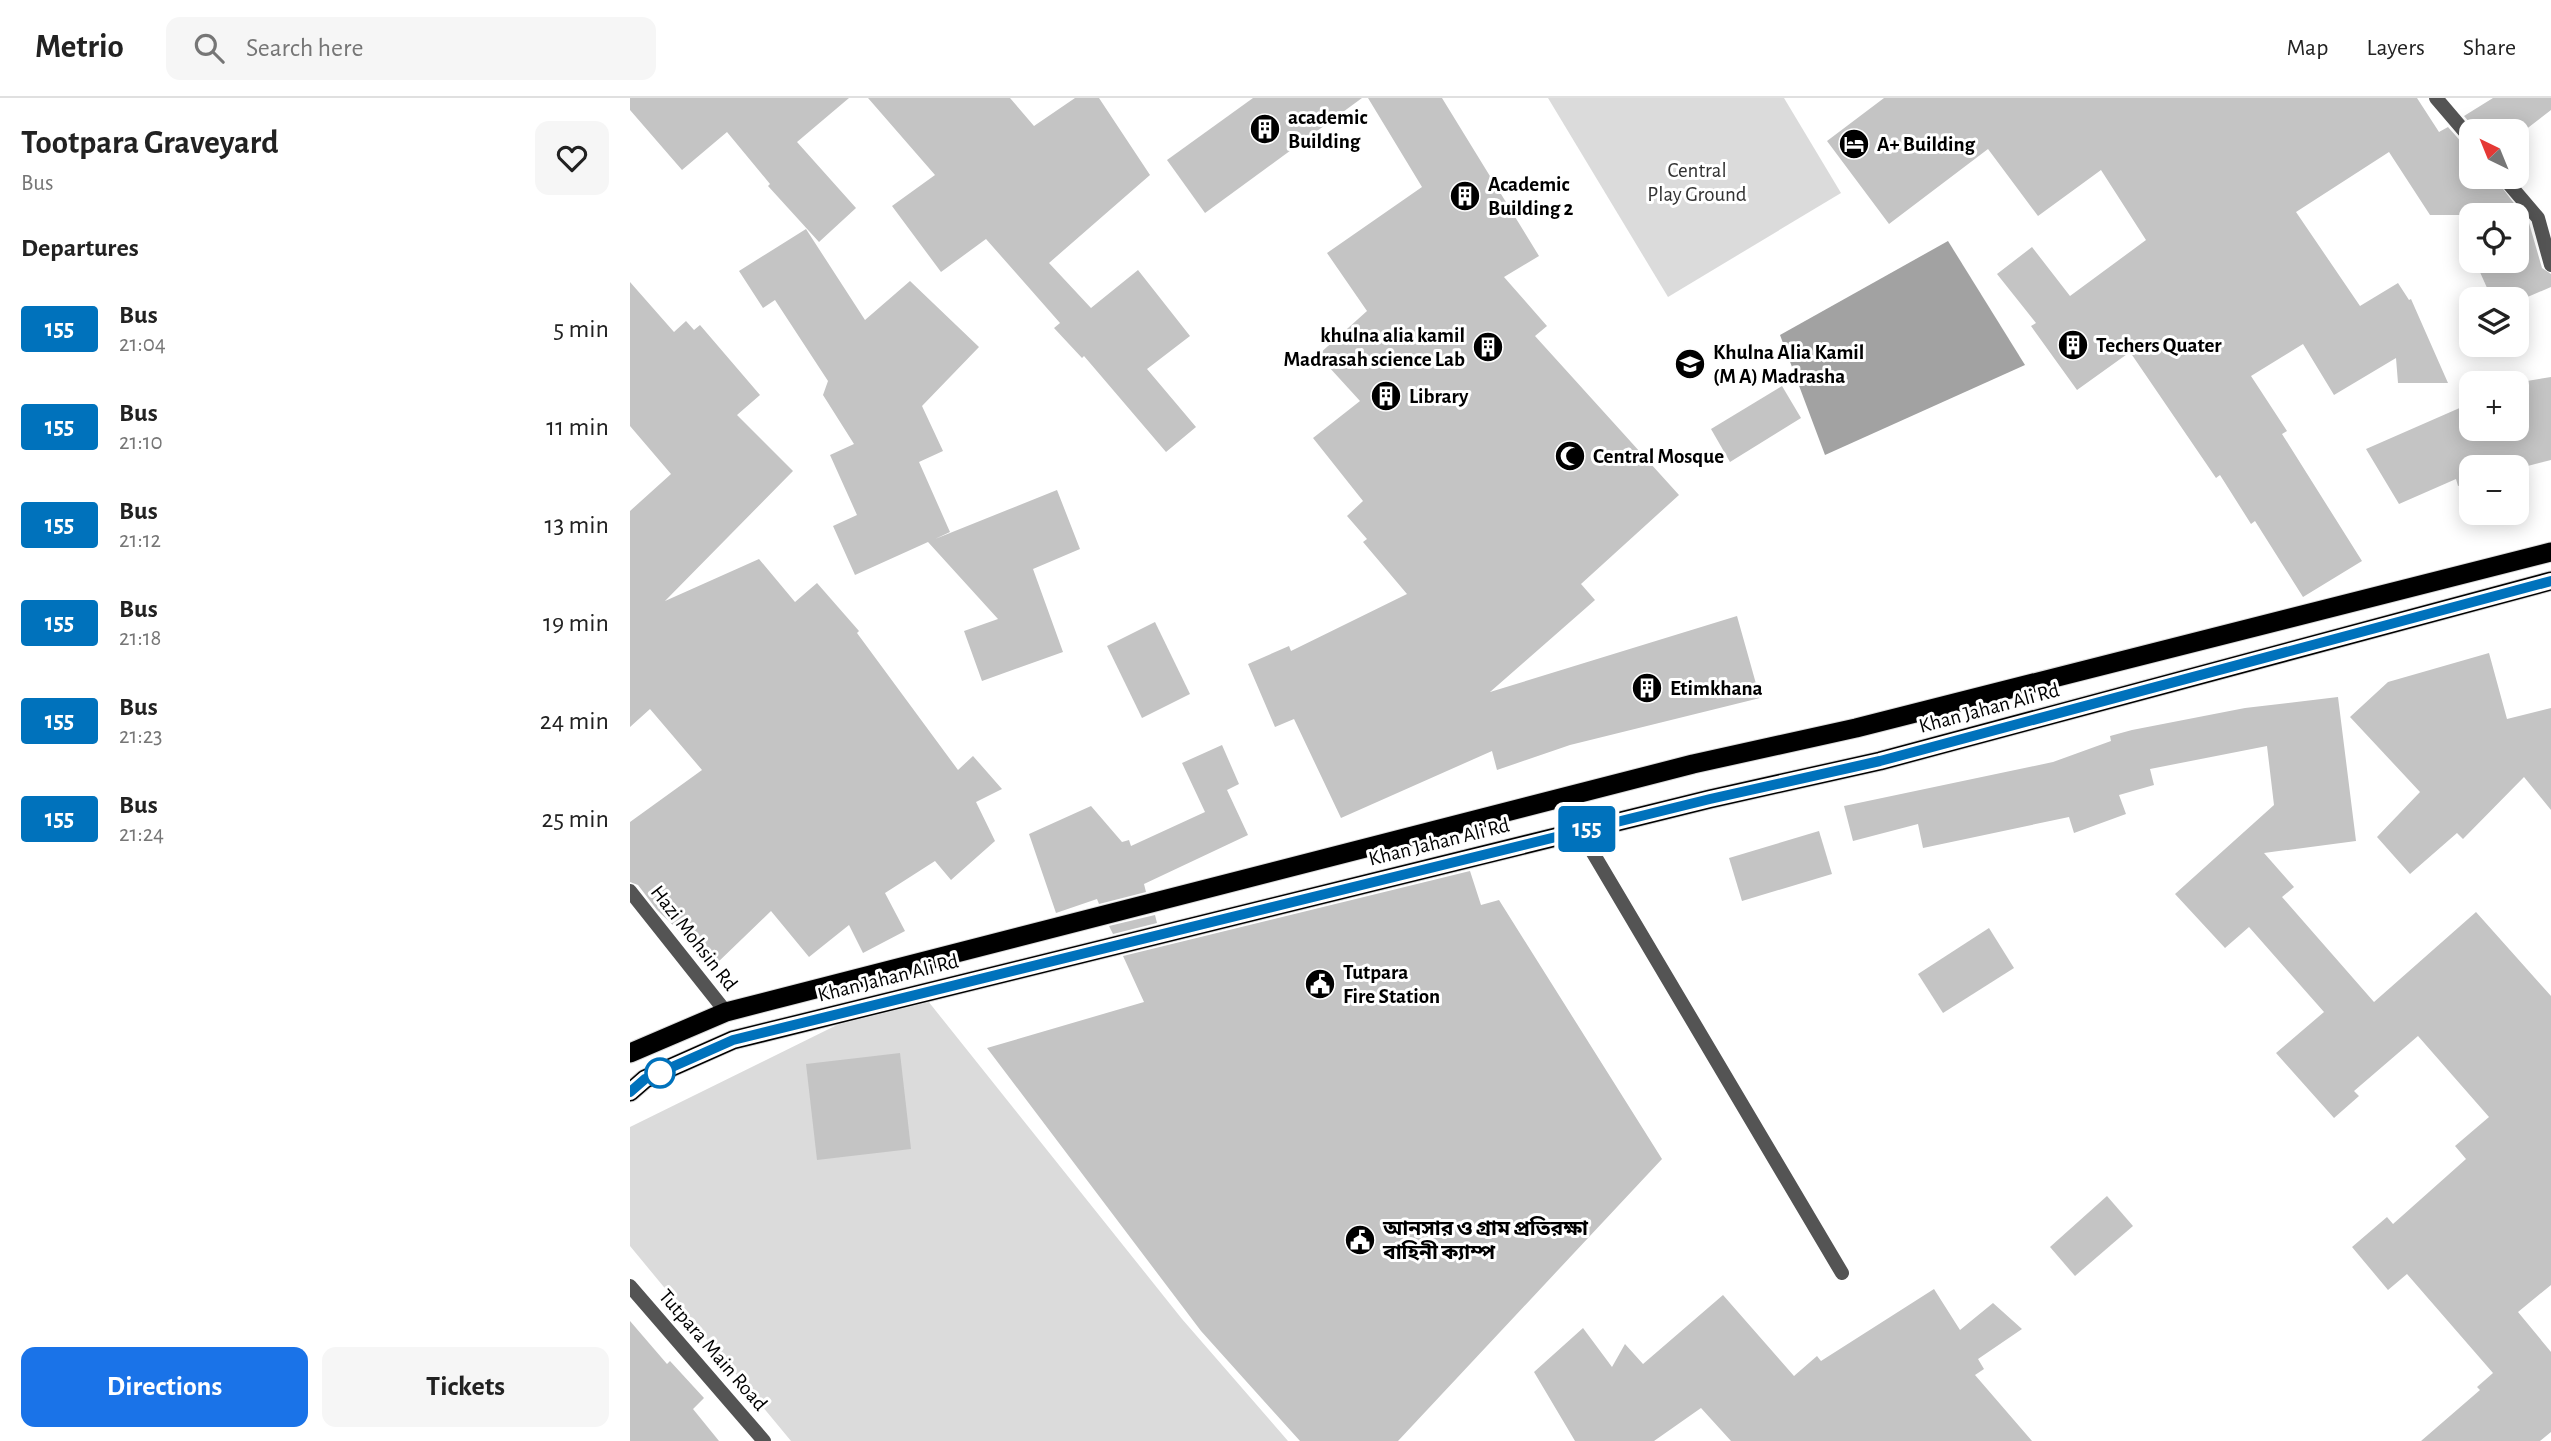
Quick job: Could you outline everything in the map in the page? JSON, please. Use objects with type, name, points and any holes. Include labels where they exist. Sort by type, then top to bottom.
[{"type":"highway","name":"Khan Jahan Ali Rd","points":[[630,1053],[726,1012],[1693,764],[1869,724],[2551,552]]},
{"type":"highway","name":"Khan Jahan Ali Rd","points":[[630,1092],[645,1079],[733,1040],[1580,831],[1880,761],[2551,581]]},
{"type":"street","points":[[2436,98],[2459,125]]},
{"type":"street","points":[[2513,189],[2538,218],[2551,265]]},
{"type":"street","points":[[1580,831],[1842,1273]]},
{"type":"street","name":"Hazi Mohsin Rd","points":[[630,891],[726,1012]]},
{"type":"street","name":"Tutpara Main Road","points":[[630,1286],[764,1441]]},
{"type":"green space","name":"Central Play Ground","points":[[1548,98],[1784,98],[1841,193],[1668,297]]},
{"type":"green space","points":[[916,986],[1182,1319],[1288,1441],[791,1441],[630,1246],[630,1127]]},
{"type":"shaded area","points":[[1948,241],[2025,365],[1825,455],[1780,335]]},
{"type":"building","points":[[630,98],[849,98],[797,142],[856,208],[819,242],[768,186],[770,184],[727,132],[682,170],[630,110]]},
{"type":"building","points":[[868,98],[1010,98],[1034,126],[1075,98],[1099,98],[1150,175],[1049,263],[1091,308],[1138,270],[1190,336],[1147,369],[1196,427],[1166,452],[1084,356],[1082,358],[1054,328],[1060,323],[986,239],[941,272],[892,206],[935,175]]},
{"type":"building","name":"academic Building","points":[[1253,98],[1362,98],[1205,213],[1167,160]]},
{"type":"building","points":[[1368,98],[1442,98],[1539,256],[1504,277],[1547,326],[1535,336],[1679,495],[1581,584],[1595,600],[1490,692],[1737,616],[1760,698],[1570,745],[1497,770],[1492,751],[1341,818],[1294,719],[1275,727],[1248,664],[1289,646],[1291,651],[1407,594],[1363,542],[1367,539],[1347,516],[1363,501],[1313,438],[1360,401],[1318,355],[1367,311],[1327,253],[1422,187]]},
{"type":"building","points":[[1884,98],[2417,98],[2439,132],[2448,127],[2459,139],[2459,189],[2503,189],[2514,203],[2459,203],[2459,215],[2430,215],[2389,152],[2296,212],[2360,306],[2398,283],[2409,300],[2411,299],[2448,383],[2398,383],[2396,358],[2334,395],[2303,344],[2251,376],[2287,431],[2282,434],[2362,561],[2303,597],[2255,521],[2251,524],[2220,475],[2216,478],[2130,352],[2077,390],[2031,326],[2036,323],[1997,274],[2032,247],[2070,296],[2146,240],[2101,170],[2038,216],[1988,149],[1889,224],[1827,141]]},
{"type":"building","points":[[2493,98],[2551,98],[2551,110],[2529,127],[2529,119],[2467,119],[2464,116]]},
{"type":"building","points":[[2529,223],[2542,268],[2551,274],[2551,287],[2529,296],[2529,287],[2487,287],[2480,273],[2529,273]]},
{"type":"building","points":[[806,229],[865,320],[910,281],[979,347],[922,406],[943,451],[919,462],[950,532],[935,539],[1057,490],[1080,549],[1033,569],[1063,652],[982,681],[964,631],[998,619],[928,542],[855,575],[833,526],[857,515],[830,455],[854,444],[823,395],[828,381],[775,300],[763,308],[739,271]]},
{"type":"building","points":[[630,282],[674,332],[686,321],[694,330],[700,325],[760,395],[737,415],[793,471],[665,601],[759,559],[795,602],[817,583],[859,631],[857,633],[958,770],[973,756],[1002,789],[976,802],[995,841],[951,880],[935,861],[885,893],[905,931],[863,953],[849,925],[809,957],[771,911],[715,965],[657,910],[638,885],[630,882],[630,822],[702,770],[650,709],[630,727],[630,511],[671,474],[630,426]]},
{"type":"building","points":[[2551,377],[2551,460],[2529,466],[2529,455],[2459,455],[2459,486],[2456,479],[2399,504],[2366,449],[2459,408],[2459,441],[2529,441],[2529,381]]},
{"type":"building","points":[[1782,386],[1801,418],[1730,462],[1711,429]]},
{"type":"building","points":[[1155,622],[1190,694],[1142,718],[1107,646]]},
{"type":"building","points":[[2489,653],[2507,719],[2551,708],[2551,810],[2524,777],[2463,839],[2457,833],[2410,874],[2377,837],[2420,792],[2350,717],[2388,682]]},
{"type":"building","points":[[2338,697],[2356,841],[2264,853],[2294,887],[2282,897],[2374,1002],[2476,912],[2551,996],[2551,1285],[2518,1312],[2551,1352],[2551,1432],[2540,1441],[2421,1441],[2480,1390],[2477,1387],[2493,1373],[2407,1274],[2388,1290],[2352,1247],[2387,1217],[2393,1224],[2466,1159],[2455,1146],[2489,1117],[2418,1036],[2354,1091],[2359,1096],[2334,1118],[2276,1053],[2324,1012],[2249,927],[2225,948],[2175,894],[2274,805],[2267,746],[2150,769],[2154,785],[2119,795],[2126,814],[2074,833],[2069,817],[1923,848],[1918,824],[1853,841],[1844,806],[2053,762],[2111,741],[2110,736],[2132,730],[2245,708]]},
{"type":"building","points":[[1222,745],[1239,784],[1227,790],[1248,835],[1144,884],[1146,892],[1099,904],[1097,899],[1056,913],[1029,834],[1091,806],[1122,842],[1129,840],[1131,846],[1205,812],[1182,763]]},
{"type":"building","points":[[1819,831],[1832,874],[1742,901],[1729,858]]},
{"type":"building","name":"আনসার ও গ্রাম প্রতিরক্ষা বাহিনী ক্যাম্প","points":[[1470,871],[1481,905],[1499,900],[1662,1159],[1398,1441],[1300,1441],[1201,1331],[987,1048],[1144,1002],[1123,956]]},
{"type":"building","points":[[1155,915],[1157,923],[1113,934],[1109,926]]},
{"type":"building","points":[[1989,928],[2014,968],[1943,1013],[1918,974]]},
{"type":"building","points":[[900,1053],[911,1149],[817,1160],[806,1064]]},
{"type":"building","points":[[2107,1196],[2133,1226],[2075,1276],[2050,1247]]},
{"type":"building","points":[[1934,1289],[1960,1330],[1993,1303],[2022,1329],[1978,1359],[1984,1369],[1975,1375],[2032,1441],[1731,1441],[1701,1408],[1654,1441],[1575,1441],[1534,1372],[1583,1328],[1612,1367],[1625,1344],[1643,1364],[1723,1295],[1794,1376],[1817,1356],[1821,1361]]},
{"type":"building","points":[[630,1321],[667,1364],[670,1361],[704,1398],[693,1409],[719,1441],[630,1441]]},
{"type":"bus line","name":"155","points":[[630,1092],[645,1079],[733,1040],[1710,799],[1880,761],[2551,581]]},
{"type":"place","name":"academic Building","points":[[1265,129]]},
{"type":"place","name":"A+ Building","points":[[1854,144]]},
{"type":"place","name":"Academic Building 2","points":[[1465,196]]},
{"type":"place","name":"Techers Quater","points":[[2073,345]]},
{"type":"place","name":"khulna alia kamil Madrasah science Lab","points":[[1488,347]]},
{"type":"place","name":"Khulna Alia Kamil (M A) Madrasha","points":[[1690,364]]},
{"type":"place","name":"Library","points":[[1386,396]]},
{"type":"place","name":"Central Mosque","points":[[1570,456]]},
{"type":"place","name":"Etimkhana","points":[[1647,688]]},
{"type":"place","name":"Tutpara Fire Station","points":[[1320,984]]},
{"type":"place","name":"আনসার ও গ্রাম প্রতিরক্ষা বাহিনী ক্যাম্প","points":[[1360,1240]]}]
